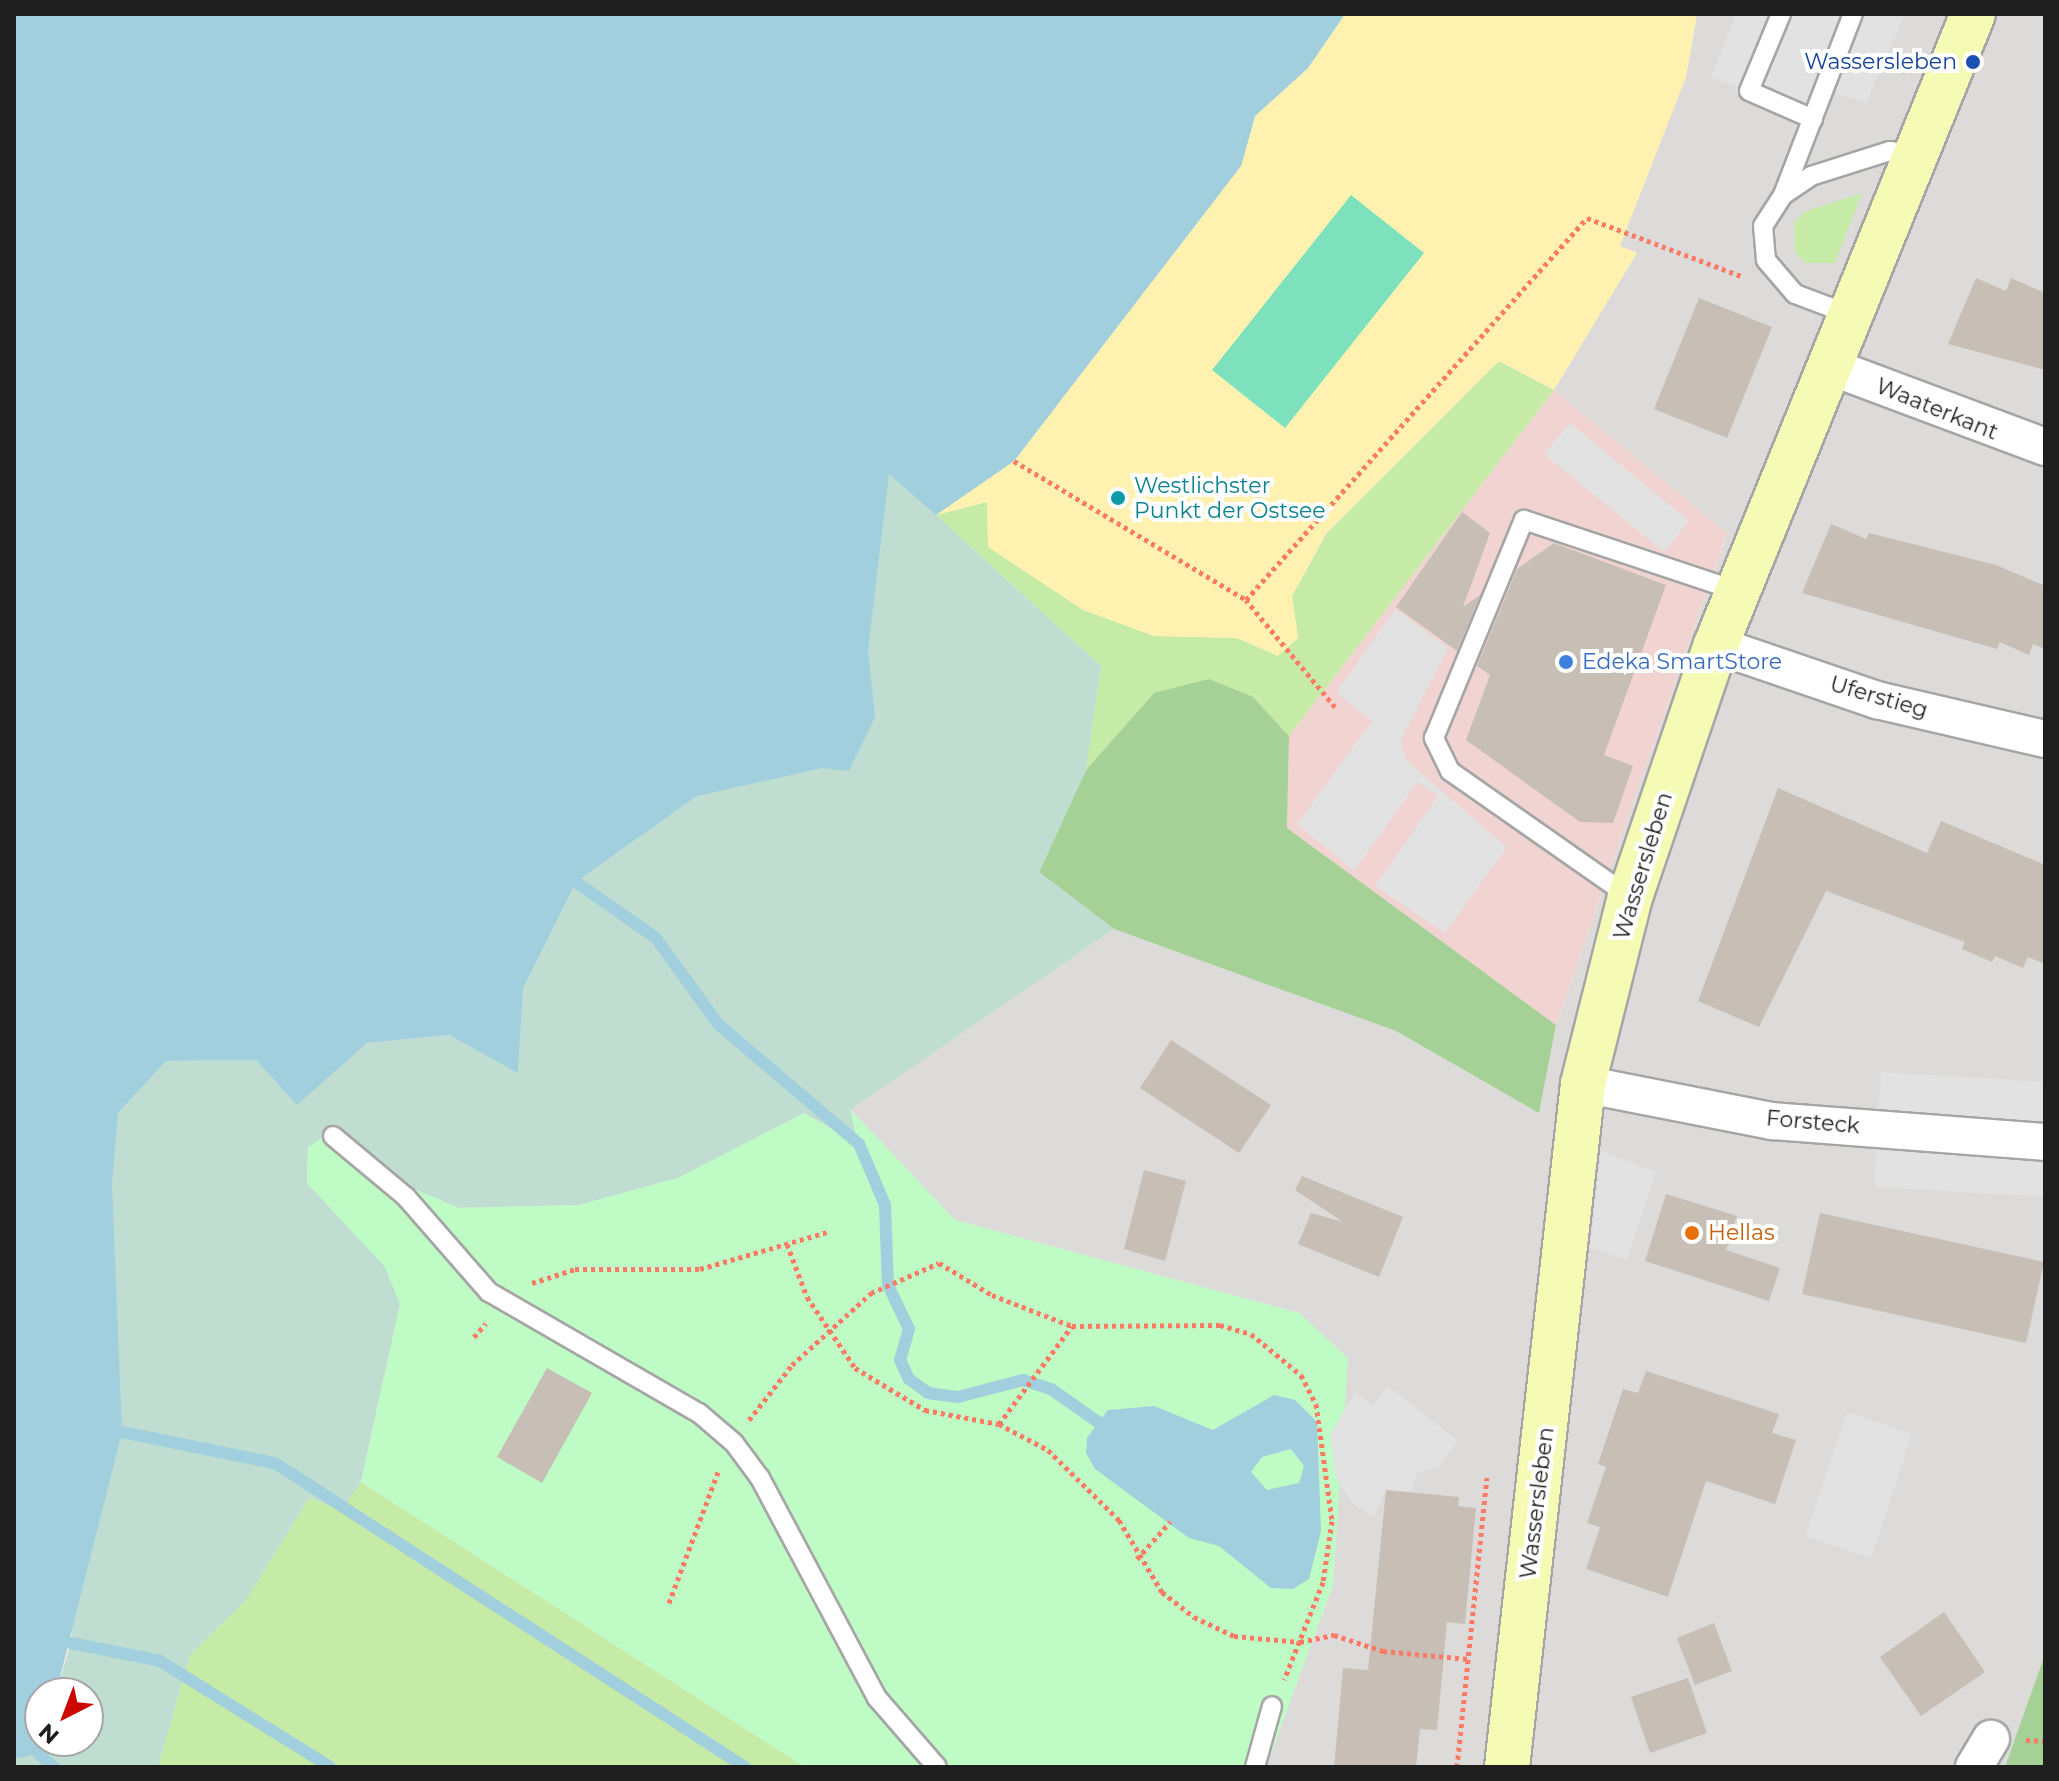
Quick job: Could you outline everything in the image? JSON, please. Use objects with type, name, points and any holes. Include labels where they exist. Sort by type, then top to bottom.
[{"type":"street","name":"Wassersleben","points":[[1507,1767],[1583,1084],[1630,897],[1716,645],[1973,14]]},
{"type":"street","name":"Waaterkant","points":[[1831,367],[2045,447]]},
{"type":"street","name":"Uferstieg","points":[[1716,645],[1877,700],[2045,739]]},
{"type":"street","name":"Forsteck","points":[[1583,1084],[1772,1121],[2045,1142]]},
{"type":"lane","points":[[1781,14],[1749,91],[1813,119]]},
{"type":"lane","points":[[1851,315],[1795,294],[1766,260],[1763,226],[1783,195],[1853,14]]},
{"type":"lane","points":[[1783,195],[1811,176],[1890,151],[1916,155]]},
{"type":"lane","points":[[1630,897],[1450,771],[1434,738],[1524,520],[1738,592]]},
{"type":"lane","points":[[333,1136],[406,1197],[504,1301],[699,1413],[734,1443],[760,1478],[877,1698],[937,1767]]},
{"type":"lane","points":[[1255,1767],[1272,1706]]},
{"type":"path","points":[[1246,600],[1587,218],[1795,294]]},
{"type":"path","points":[[1014,461],[1246,600],[1335,707]]},
{"type":"path","points":[[504,1301],[540,1278],[575,1269],[700,1269],[827,1232]]},
{"type":"path","points":[[787,1244],[827,1330],[855,1368],[888,1393],[925,1410],[999,1424],[1048,1450],[1119,1520],[1137,1559],[1162,1592],[1194,1617],[1234,1636],[1300,1642],[1334,1635],[1383,1651],[1469,1659]]},
{"type":"path","points":[[669,1603],[706,1494],[734,1443],[827,1330],[871,1293],[907,1273],[939,1263],[992,1295],[1072,1326],[1220,1325],[1279,1351],[1301,1375],[1316,1404],[1332,1521],[1323,1582],[1272,1706]]},
{"type":"path","points":[[999,1424],[1072,1326]]},
{"type":"path","points":[[1457,1767],[1487,1478]]},
{"type":"path","points":[[1137,1559],[1170,1522]]},
{"type":"shaded area","points":[[1697,14],[2045,14],[2045,1654],[2005,1767],[1266,1767],[1333,1585],[1347,1358],[1299,1313],[955,1220],[850,1109],[1114,929],[1396,1031],[1539,1113],[1556,1025],[1727,534],[1554,390],[1686,77]]},
{"type":"shaded area","points":[[1736,14],[1905,14],[1866,103],[1824,89],[1813,119],[1711,77]]},
{"type":"shaded area","points":[[1554,390],[1727,533],[1556,1025],[1287,828],[1289,736]]},
{"type":"shaded area","points":[[1570,423],[1689,521],[1664,552],[1544,454]]},
{"type":"shaded area","points":[[1395,609],[1448,648],[1400,742],[1407,761],[1507,847],[1445,933],[1375,886],[1438,796],[1418,782],[1354,871],[1297,824],[1372,721],[1336,693]]},
{"type":"shaded area","points":[[1881,1072],[2045,1082],[2045,1197],[1874,1187]]},
{"type":"shaded area","points":[[1601,1151],[1656,1172],[1627,1260],[1590,1248]]},
{"type":"shaded area","points":[[1388,1386],[1458,1441],[1438,1467],[1416,1474],[1411,1492],[1386,1490],[1374,1517],[1352,1503],[1336,1477],[1330,1434],[1356,1392],[1372,1406]]},
{"type":"shaded area","points":[[1847,1412],[1912,1434],[1871,1558],[1805,1536]]},
{"type":"green space","points":[[1345,14],[1241,166],[1014,461],[936,515],[1101,666],[1086,770],[1039,872],[1114,929],[851,1109],[859,1144],[804,1113],[678,1178],[579,1205],[459,1208],[405,1185],[338,1127],[308,1148],[307,1183],[386,1267],[400,1304],[361,1482],[342,1510],[309,1498],[246,1600],[190,1655],[158,1767],[14,1767],[14,1759],[24,1757],[104,1757],[104,1677],[61,1677],[71,1643],[117,1113],[166,1061],[256,1060],[297,1104],[367,1043],[449,1035],[518,1072],[523,989],[576,882],[697,796],[855,474]]},
{"type":"green space","points":[[1862,193],[1835,263],[1804,263],[1795,251],[1794,223],[1804,212]]},
{"type":"green space","points":[[1351,195],[1424,253],[1285,428],[1212,370]]},
{"type":"green space","points":[[1499,361],[1554,390],[1289,736],[1253,697],[1154,693],[1086,770],[1101,666],[936,515],[987,502],[1154,636],[1237,638],[1278,655],[1298,638],[1292,596],[1327,533]]},
{"type":"green space","points":[[1209,679],[1253,697],[1289,736],[1287,828],[1556,1025],[1539,1113],[1396,1031],[1114,929],[1039,872],[1086,770],[1154,693]]},
{"type":"green space","points":[[850,1109],[955,1220],[1299,1313],[1348,1358],[1333,1585],[1266,1767],[805,1767],[361,1482],[400,1304],[385,1267],[307,1183],[308,1148],[338,1126],[405,1185],[459,1208],[579,1205],[678,1178],[804,1113],[858,1144]]},
{"type":"green space","points":[[361,1482],[805,1767],[158,1767],[190,1655],[246,1600],[309,1498],[342,1510]]},
{"type":"green space","points":[[2045,1654],[2045,1767],[2005,1767]]},
{"type":"sand","points":[[1345,14],[1697,14],[1686,77],[1620,246],[1637,253],[1554,390],[1499,361],[1326,533],[1292,596],[1298,638],[1278,656],[1237,638],[1154,636],[1083,610],[988,547],[987,502],[936,515],[1014,461],[1241,166],[1255,116],[1308,68]]},
{"type":"water","points":[[14,14],[1345,14],[1308,68],[1255,116],[1241,166],[1014,461],[936,515],[889,474],[868,650],[875,717],[849,771],[822,768],[697,796],[576,882],[523,989],[518,1073],[449,1035],[367,1043],[297,1105],[256,1060],[166,1061],[118,1113],[112,1184],[122,1432],[60,1677],[24,1677],[24,1757],[14,1759]]},
{"type":"water","points":[[1274,1395],[1295,1400],[1317,1422],[1321,1531],[1309,1579],[1293,1589],[1271,1588],[1219,1546],[1189,1538],[1095,1469],[1086,1453],[1087,1438],[1108,1410],[1154,1406],[1213,1430]],"holes":[[[1291,1449],[1304,1466],[1299,1483],[1267,1490],[1251,1472],[1262,1457]]]},
{"type":"building","points":[[1976,278],[2006,291],[2011,278],[2045,293],[2045,370],[1948,344]]},
{"type":"building","points":[[1699,298],[1772,327],[1727,438],[1654,409]]},
{"type":"building","points":[[1462,512],[1490,533],[1463,607],[1480,595],[1457,651],[1396,607]]},
{"type":"building","points":[[1831,524],[1866,539],[1869,533],[1996,565],[2045,586],[2045,649],[2033,644],[2029,655],[2000,642],[1997,649],[1802,593]]},
{"type":"building","name":"Edeka SmartStore","points":[[1554,543],[1666,585],[1604,755],[1633,766],[1613,823],[1580,822],[1466,740],[1490,675],[1477,666],[1517,569]]},
{"type":"building","points":[[1778,788],[1927,853],[1941,821],[2045,865],[2045,964],[2028,957],[2023,968],[1995,956],[1992,962],[1962,949],[1965,942],[1826,891],[1759,1027],[1698,1001]]},
{"type":"building","points":[[1171,1040],[1271,1105],[1239,1153],[1140,1088]]},
{"type":"building","points":[[1144,1170],[1186,1181],[1165,1261],[1124,1249]]},
{"type":"building","points":[[1302,1176],[1403,1217],[1379,1277],[1298,1244],[1311,1213],[1343,1222],[1295,1190]]},
{"type":"building","name":"Hellas","points":[[1666,1194],[1737,1216],[1726,1250],[1780,1268],[1769,1301],[1645,1261]]},
{"type":"building","points":[[1820,1213],[2044,1262],[2026,1343],[1802,1294]]},
{"type":"building","points":[[547,1368],[592,1393],[542,1483],[497,1457]]},
{"type":"building","points":[[1646,1371],[1779,1414],[1772,1433],[1796,1440],[1775,1504],[1706,1481],[1668,1597],[1586,1569],[1600,1527],[1587,1523],[1606,1467],[1598,1464],[1623,1389],[1638,1393]]},
{"type":"building","points":[[1386,1490],[1459,1497],[1458,1506],[1476,1508],[1465,1624],[1447,1622],[1437,1730],[1420,1729],[1416,1767],[1334,1767],[1343,1668],[1368,1670]]},
{"type":"building","points":[[1944,1612],[1985,1672],[1921,1716],[1880,1657]]},
{"type":"building","points":[[1714,1623],[1732,1671],[1695,1685],[1677,1638]]},
{"type":"building","points":[[1688,1678],[1707,1733],[1650,1753],[1631,1697]]},
{"type":"waterway","points":[[576,882],[656,938],[718,1024],[859,1144],[885,1205],[888,1285],[909,1329],[900,1360],[909,1379],[928,1393],[958,1397],[1023,1380],[1051,1389],[1098,1422]]},
{"type":"waterway","points":[[122,1432],[275,1463],[745,1767]]},
{"type":"waterway","points":[[71,1643],[160,1661],[330,1767]]},
{"type":"waterway","points":[[42,1757],[54,1767]]},
{"type":"place","name":"Wassersleben","points":[[1973,62]]},
{"type":"place","name":"Westlichster Punkt der Ostsee","points":[[1118,498]]},
{"type":"place","name":"Edeka SmartStore","points":[[1566,662]]},
{"type":"place","name":"Hellas","points":[[1692,1233]]}]
